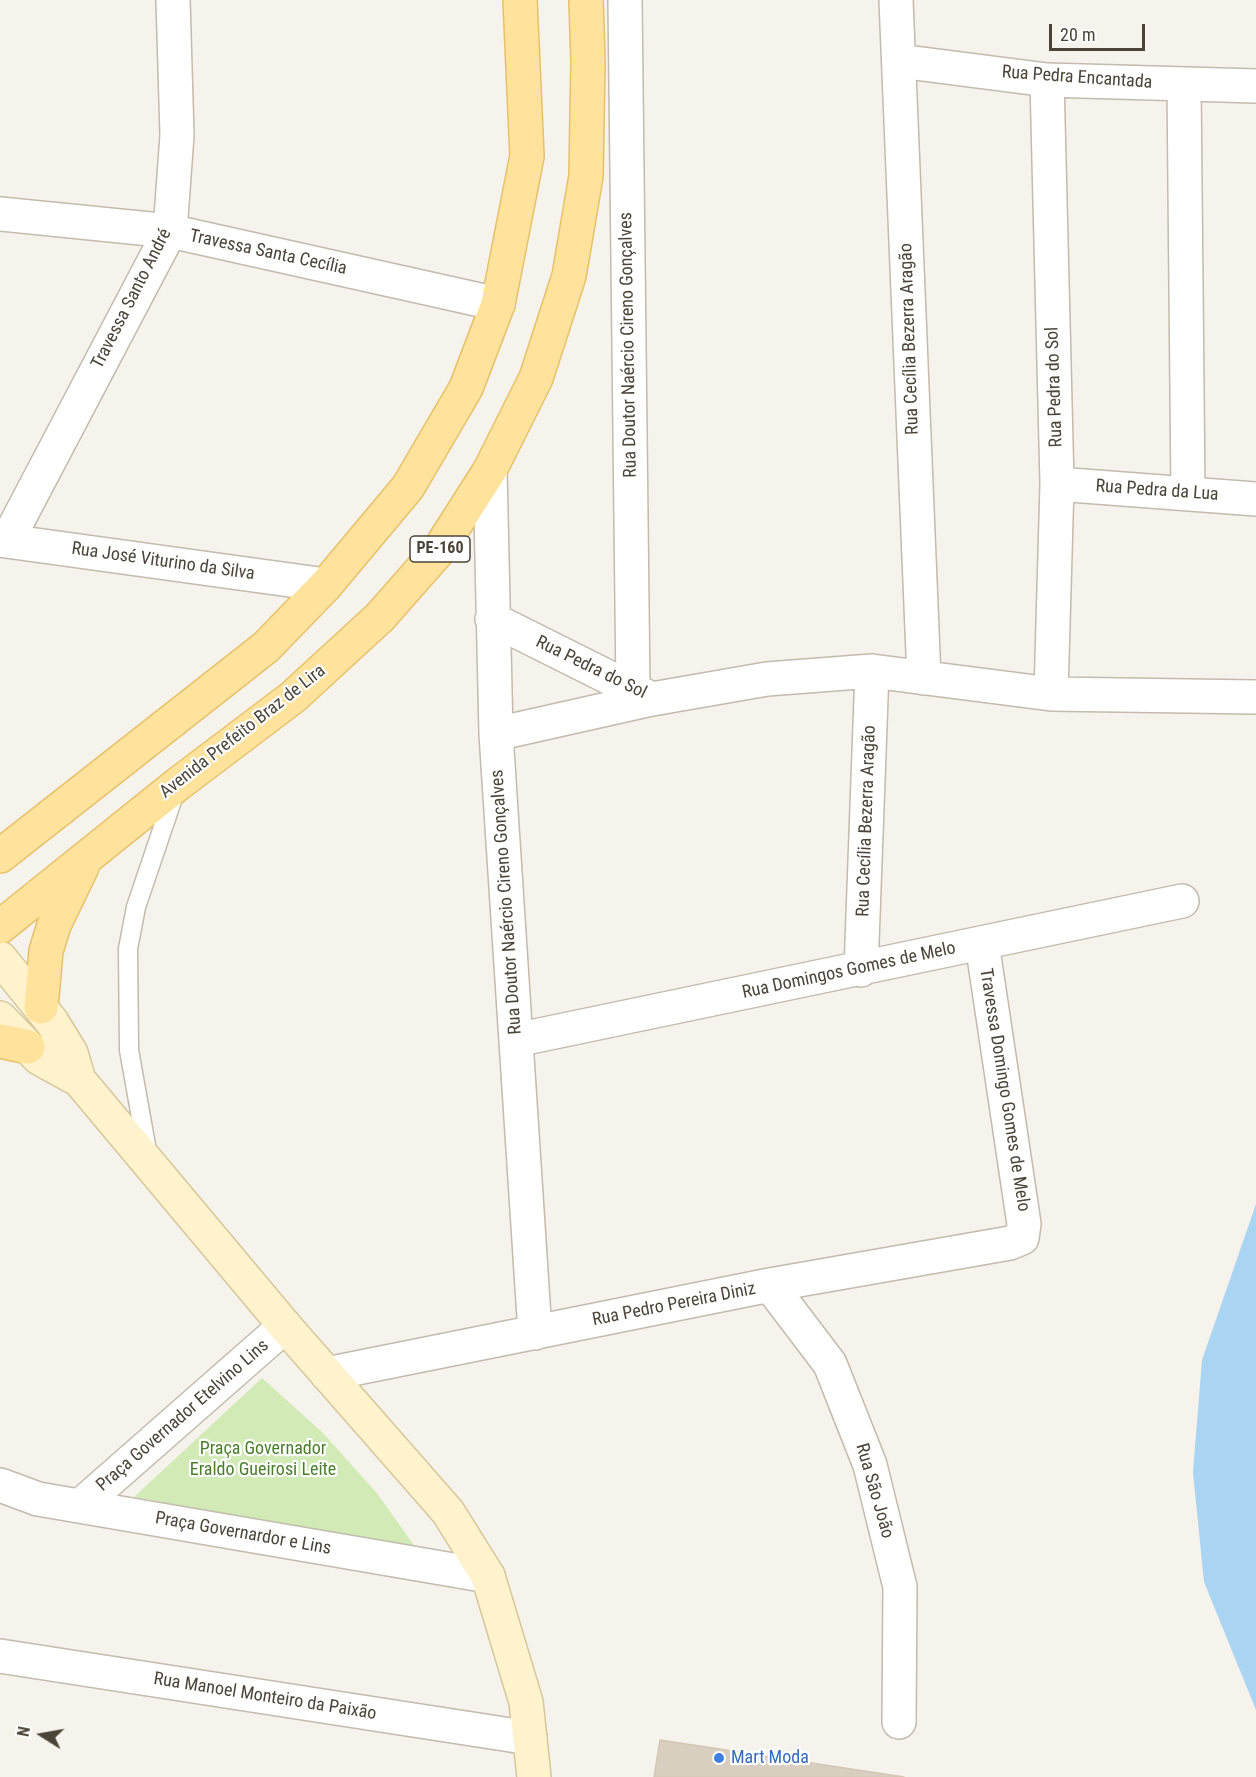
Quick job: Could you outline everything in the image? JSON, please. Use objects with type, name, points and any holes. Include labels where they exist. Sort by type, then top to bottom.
[{"type":"main road","points":[[0,856],[266,648],[326,585],[408,488],[466,388],[498,304],[527,156],[520,0]]},
{"type":"main road","name":"Avenida Prefeito Braz de Lira","points":[[0,927],[178,784],[293,697],[380,618],[439,550],[490,470],[536,378],[569,276],[586,176],[588,62],[586,0]]},
{"type":"main road","points":[[41,1007],[42,978],[51,934],[87,856]]},
{"type":"main road","points":[[0,958],[41,1007],[67,1046],[79,1080],[150,1168],[448,1512],[488,1576],[526,1702],[534,1777]]},
{"type":"main road","points":[[0,1018],[14,1044],[48,1065],[79,1080]]},
{"type":"street","name":"Travessa Santo André","points":[[3,540],[170,231],[177,135],[173,0]]},
{"type":"street","name":"Rua Doutor Naércio Cireno Gonçalves","points":[[625,0],[643,695]]},
{"type":"street","name":"Rua Cecília Bezerra Aragão","points":[[896,0],[924,678]]},
{"type":"street","name":"Rua Pedra Encantada","points":[[899,61],[1047,80],[1256,86]]},
{"type":"street","name":"Rua Pedra do Sol","points":[[1047,80],[1058,484],[1052,694]]},
{"type":"street","points":[[1184,84],[1188,493]]},
{"type":"street","name":"Travessa Santa Cecília","points":[[0,214],[170,231],[498,304]]},
{"type":"street","name":"Rua Doutor Naércio Cireno Gonçalves","points":[[490,470],[496,735],[535,1333]]},
{"type":"street","name":"Rua Pedra da Lua","points":[[1058,484],[1256,499]]},
{"type":"street","name":"Rua José Viturino da Silva","points":[[3,540],[326,585]]},
{"type":"street","name":"Rua Pedra do Sol","points":[[492,619],[643,695],[767,679],[872,671],[1052,694],[1256,697]]},
{"type":"street","name":"Rua Cecília Bezerra Aragão","points":[[861,970],[872,671]]},
{"type":"street","points":[[496,735],[643,695]]},
{"type":"street","name":"Rua Domingos Gomes de Melo","points":[[516,1040],[1182,902]]},
{"type":"street","name":"Travessa Domingo Gomes de Melo","points":[[982,943],[1024,1224],[1022,1238]]},
{"type":"street","name":"Rua Pedro Pereira Diniz","points":[[327,1374],[770,1285],[1010,1243],[1022,1238]]},
{"type":"street","name":"Rua São João","points":[[770,1285],[830,1364],[870,1466],[900,1587],[898,1722]]},
{"type":"street","name":"Praça Governador Etelvino Lins","points":[[81,1506],[285,1326]]},
{"type":"street","name":"Praça Governardor e Lins","points":[[0,1485],[38,1499],[488,1576]]},
{"type":"street","name":"Rua Manoel Monteiro da Paixão","points":[[0,1656],[530,1738]]},
{"type":"lane","points":[[150,1168],[138,1112],[129,1050],[128,949],[136,907],[178,784]]},
{"type":"green space","name":"Praça Governador Eraldo Gueirosi Leite","points":[[262,1378],[322,1432],[376,1492],[416,1548],[134,1497]]},
{"type":"water","points":[[1256,1204],[1256,1710],[1204,1582],[1193,1472],[1202,1360]]},
{"type":"building","name":"Mart Moda","points":[[660,1740],[904,1777],[654,1777]]},
{"type":"place","name":"Mart Moda","points":[[719,1758]]}]
